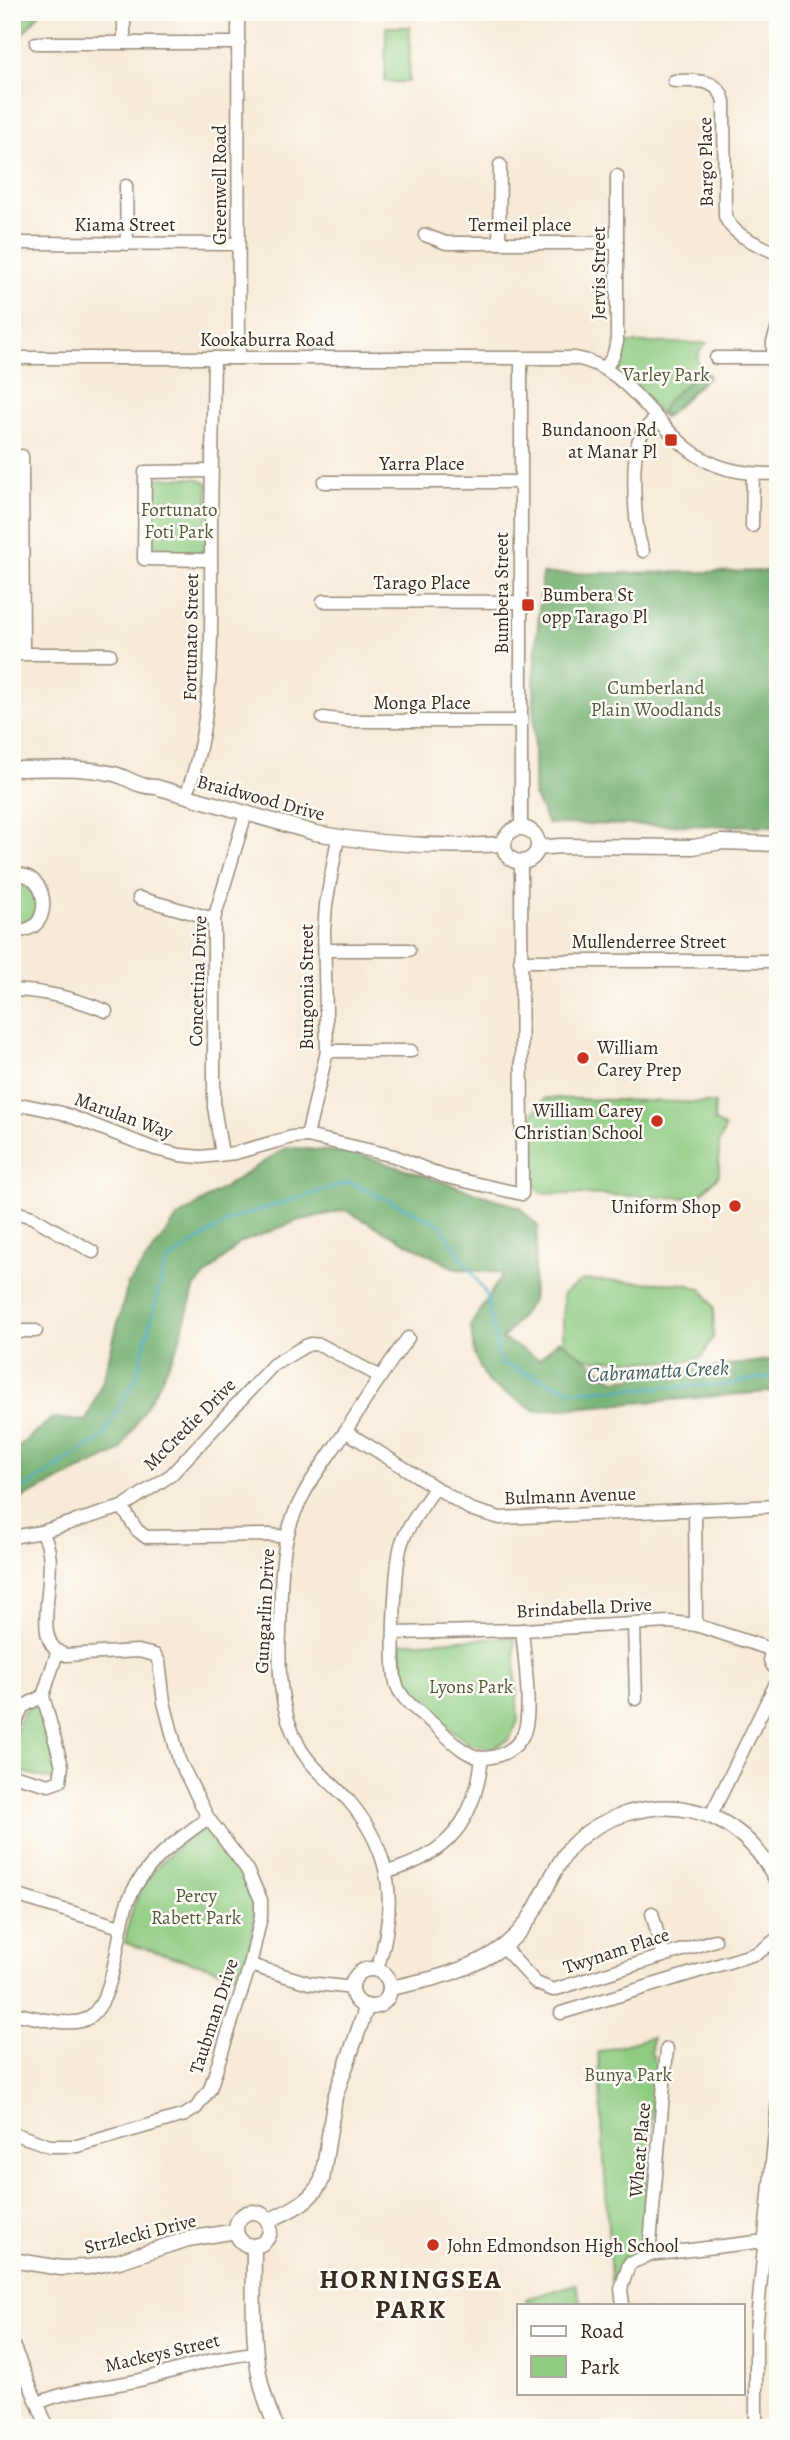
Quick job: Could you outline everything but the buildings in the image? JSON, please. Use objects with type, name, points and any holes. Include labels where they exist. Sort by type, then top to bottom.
[{"type":"street","points":[[124,12],[124,43]]},
{"type":"street","name":"Greenwell Road","points":[[238,12],[239,358]]},
{"type":"street","points":[[36,43],[239,43]]},
{"type":"street","name":"Bargo Place","points":[[674,82],[706,82],[721,93],[724,103],[725,216],[741,235],[778,254]]},
{"type":"street","points":[[499,243],[500,164]]},
{"type":"street","name":"Jervis Street","points":[[606,368],[617,342],[617,176]]},
{"type":"street","points":[[126,186],[127,243]]},
{"type":"street","name":"Termeil place","points":[[425,235],[446,243],[617,243]]},
{"type":"street","name":"Kiama Street","points":[[12,243],[238,244]]},
{"type":"street","points":[[716,358],[775,358],[773,342],[778,327]]},
{"type":"street","name":"Kookaburra Road","points":[[12,358],[575,358],[606,368]]},
{"type":"street","name":"Fortunato Street","points":[[186,796],[200,753],[211,681],[214,358]]},
{"type":"street","name":"Bumbera Street","points":[[521,359],[521,828]]},
{"type":"street","points":[[606,368],[681,443],[702,458],[730,470],[752,474],[778,474]]},
{"type":"street","points":[[643,551],[636,524],[636,455],[640,435],[656,418]]},
{"type":"street","points":[[22,456],[18,654],[110,654]]},
{"type":"street","name":"Fortunato Street","points":[[211,471],[145,472],[144,559],[211,560]]},
{"type":"street","points":[[752,474],[752,526]]},
{"type":"street","name":"Yarra Place","points":[[324,482],[520,482]]},
{"type":"street","name":"Tarago Place","points":[[323,601],[520,602]]},
{"type":"street","name":"Monga Place","points":[[323,718],[357,721],[520,721]]},
{"type":"street","name":"Braidwood Drive","points":[[12,769],[71,769],[113,774],[133,784],[156,787],[315,833],[338,837],[409,844],[503,844]]},
{"type":"street","name":"Concettina Drive","points":[[222,1154],[214,1107],[214,919],[246,813]]},
{"type":"street","points":[[521,828],[534,834],[538,848],[532,858],[521,863],[506,855],[503,844],[507,835],[521,828]]},
{"type":"street","name":"Bungonia Street","points":[[307,1136],[327,1051],[326,905],[338,837]]},
{"type":"street","points":[[538,848],[689,847],[721,842],[778,844]]},
{"type":"street","points":[[520,961],[521,863]]},
{"type":"street","points":[[12,875],[22,874],[36,879],[40,887],[42,910],[41,917],[33,927],[12,933]]},
{"type":"street","points":[[139,898],[214,919]]},
{"type":"street","points":[[325,950],[409,950]]},
{"type":"street","name":"Mullenderree Street","points":[[520,961],[778,961]]},
{"type":"street","name":"Marulan Way","points":[[13,1210],[13,1114],[20,1106],[34,1106],[62,1113],[155,1149],[180,1155],[201,1157],[235,1153],[292,1136],[307,1136],[394,1156],[443,1176],[522,1194],[520,961]]},
{"type":"street","points":[[12,990],[75,998],[106,1011]]},
{"type":"street","points":[[327,1051],[411,1051]]},
{"type":"street","points":[[13,1210],[32,1217],[93,1251]]},
{"type":"street","points":[[12,1335],[23,1331],[36,1331]]},
{"type":"street","name":"Gungarlin Drive","points":[[377,1970],[390,1915],[387,1872],[371,1833],[360,1816],[301,1749],[284,1707],[280,1692],[279,1655],[281,1588],[287,1537],[299,1503],[379,1376],[408,1338]]},
{"type":"street","name":"McCredie Drive","points":[[12,1537],[41,1532],[122,1507],[171,1475],[274,1365],[305,1346],[321,1345],[379,1376]]},
{"type":"street","name":"Bulmann Avenue","points":[[345,1431],[470,1509],[487,1516],[500,1518],[778,1506]]},
{"type":"street","points":[[435,1488],[406,1533],[399,1552],[393,1665],[401,1694],[465,1752],[482,1758],[498,1756],[519,1742],[524,1733],[527,1712],[522,1630]]},
{"type":"street","points":[[122,1507],[136,1530],[146,1537],[287,1537]]},
{"type":"street","points":[[695,1510],[696,1625]]},
{"type":"street","points":[[12,1774],[49,1785],[60,1781],[62,1766],[43,1696],[57,1653],[47,1638],[45,1627],[51,1570],[46,1538],[41,1532]]},
{"type":"street","name":"Brindabella Drive","points":[[396,1633],[669,1622],[696,1625],[774,1645]]},
{"type":"street","points":[[634,1625],[636,1699]]},
{"type":"street","points":[[774,1645],[769,1658],[771,1665],[778,1671]]},
{"type":"street","name":"Taubman Drive","points":[[12,2133],[50,2146],[77,2146],[185,2115],[196,2108],[210,2089],[250,1965],[261,1917],[261,1900],[246,1868],[208,1818],[179,1760],[164,1702],[159,1661],[155,1656],[138,1651],[76,1656],[57,1653]]},
{"type":"street","points":[[711,1815],[778,1679]]},
{"type":"street","points":[[12,1733],[22,1707],[43,1696]]},
{"type":"street","points":[[387,1872],[427,1857],[445,1844],[461,1825],[473,1802],[480,1780],[482,1758]]},
{"type":"street","points":[[390,1988],[440,1977],[481,1960],[503,1947],[532,1916],[568,1850],[595,1827],[620,1816],[653,1808],[680,1808],[711,1815],[756,1849],[778,1883]]},
{"type":"street","points":[[12,2012],[67,2022],[89,2018],[99,2006],[108,1986],[118,1950],[120,1927],[128,1901],[141,1878],[162,1851],[208,1818]]},
{"type":"street","points":[[12,1894],[120,1927]]},
{"type":"street","points":[[652,1913],[663,1955]]},
{"type":"street","points":[[561,2013],[758,1953],[778,1938]]},
{"type":"street","name":"Twynam Place","points":[[503,1947],[536,1983],[553,1990],[715,1940]]},
{"type":"street","points":[[250,1965],[309,1983],[353,1987]]},
{"type":"street","points":[[377,1970],[386,1977],[390,1988],[381,2004],[367,2006],[356,2000],[353,1987],[360,1973],[377,1970]]},
{"type":"street","points":[[268,2221],[302,2204],[317,2190],[322,2180],[335,2097],[367,2006]]},
{"type":"street","name":"Wheat Place","points":[[649,2255],[667,2049]]},
{"type":"street","points":[[756,2428],[756,2331],[778,2100]]},
{"type":"street","points":[[246,2213],[258,2213],[268,2221],[268,2237],[264,2243],[254,2246],[242,2242],[236,2231],[237,2222],[246,2213]]},
{"type":"street","name":"Strzlecki Drive","points":[[12,2260],[61,2268],[89,2267],[119,2261],[188,2239],[236,2231]]},
{"type":"street","points":[[622,2304],[621,2289],[629,2264],[649,2255],[765,2241]]},
{"type":"street","points":[[254,2246],[252,2318],[255,2353],[262,2387],[277,2428]]},
{"type":"street","points":[[12,2343],[48,2428]]},
{"type":"street","name":"Mackeys Street","points":[[38,2403],[74,2390],[143,2379],[209,2359],[255,2353]]},
{"type":"green space","points":[[12,12],[41,12],[23,33],[20,43],[12,43]]},
{"type":"green space","points":[[386,27],[410,27],[409,82],[385,82]]},
{"type":"green space","name":"Varley Park","points":[[623,343],[707,343],[700,351],[698,365],[709,376],[664,418],[619,370],[618,362]]},
{"type":"green space","points":[[702,370],[707,372],[708,376],[668,415],[662,415],[661,411],[670,398]]},
{"type":"green space","name":"Fortunato Foti Park","points":[[157,478],[197,478],[208,484],[207,552],[203,556],[153,555],[150,550],[151,481]]},
{"type":"green space","name":"Cumberland Plain Woodlands","points":[[778,571],[778,826],[548,824],[534,795],[534,673],[542,574]]},
{"type":"green space","points":[[18,876],[39,891],[36,921],[12,929],[12,877]]},
{"type":"green space","points":[[545,1098],[715,1103],[714,1121],[725,1128],[719,1143],[719,1175],[697,1198],[541,1193],[531,1180],[530,1122]]},
{"type":"green space","points":[[287,1147],[358,1154],[519,1207],[538,1226],[532,1301],[503,1339],[539,1359],[559,1340],[615,1380],[778,1359],[778,1391],[536,1411],[488,1383],[474,1355],[471,1325],[503,1273],[456,1269],[345,1210],[297,1221],[240,1243],[195,1286],[178,1345],[158,1386],[120,1451],[12,1503],[12,1452],[52,1418],[86,1421],[103,1380],[128,1284],[178,1217]]},
{"type":"green space","points":[[583,1280],[686,1284],[703,1290],[714,1308],[713,1337],[702,1357],[684,1362],[585,1359],[563,1342],[563,1294]]},
{"type":"green space","name":"Lyons Park","points":[[514,1637],[518,1721],[509,1740],[492,1748],[470,1745],[412,1697],[402,1670],[401,1643]]},
{"type":"green space","points":[[41,1702],[58,1772],[52,1780],[12,1769],[12,1745],[23,1712]]},
{"type":"green space","name":"Percy Rabett Park","points":[[207,1823],[231,1853],[251,1888],[254,1900],[254,1929],[240,1976],[125,1943],[129,1921],[142,1887],[175,1849]]},
{"type":"green space","name":"Bunya Park","points":[[652,2037],[651,2053],[657,2066],[641,2242],[633,2254],[623,2258],[611,2283],[598,2052]]},
{"type":"green space","points":[[576,2284],[582,2304],[528,2304],[526,2299]]},
{"type":"waterway","name":"Cabramatta Creek","points":[[12,1496],[102,1438],[136,1378],[166,1262],[231,1219],[349,1182],[440,1224],[486,1294],[500,1363],[574,1391],[722,1385],[778,1375]]},
{"type":"place","name":"Bundanoon Rd at Manar Pl","points":[[671,440]]},
{"type":"place","name":"Bumbera St opp Tarago Pl","points":[[528,605]]},
{"type":"place","name":"William Carey Prep","points":[[583,1058]]},
{"type":"place","name":"William Carey Christian School","points":[[657,1121]]},
{"type":"place","name":"Uniform Shop","points":[[735,1206]]},
{"type":"place","name":"John Edmondson High School","points":[[433,2245]]},
{"type":"district","name":"HORNINGSEA PARK","points":[[411,2294]]}]
